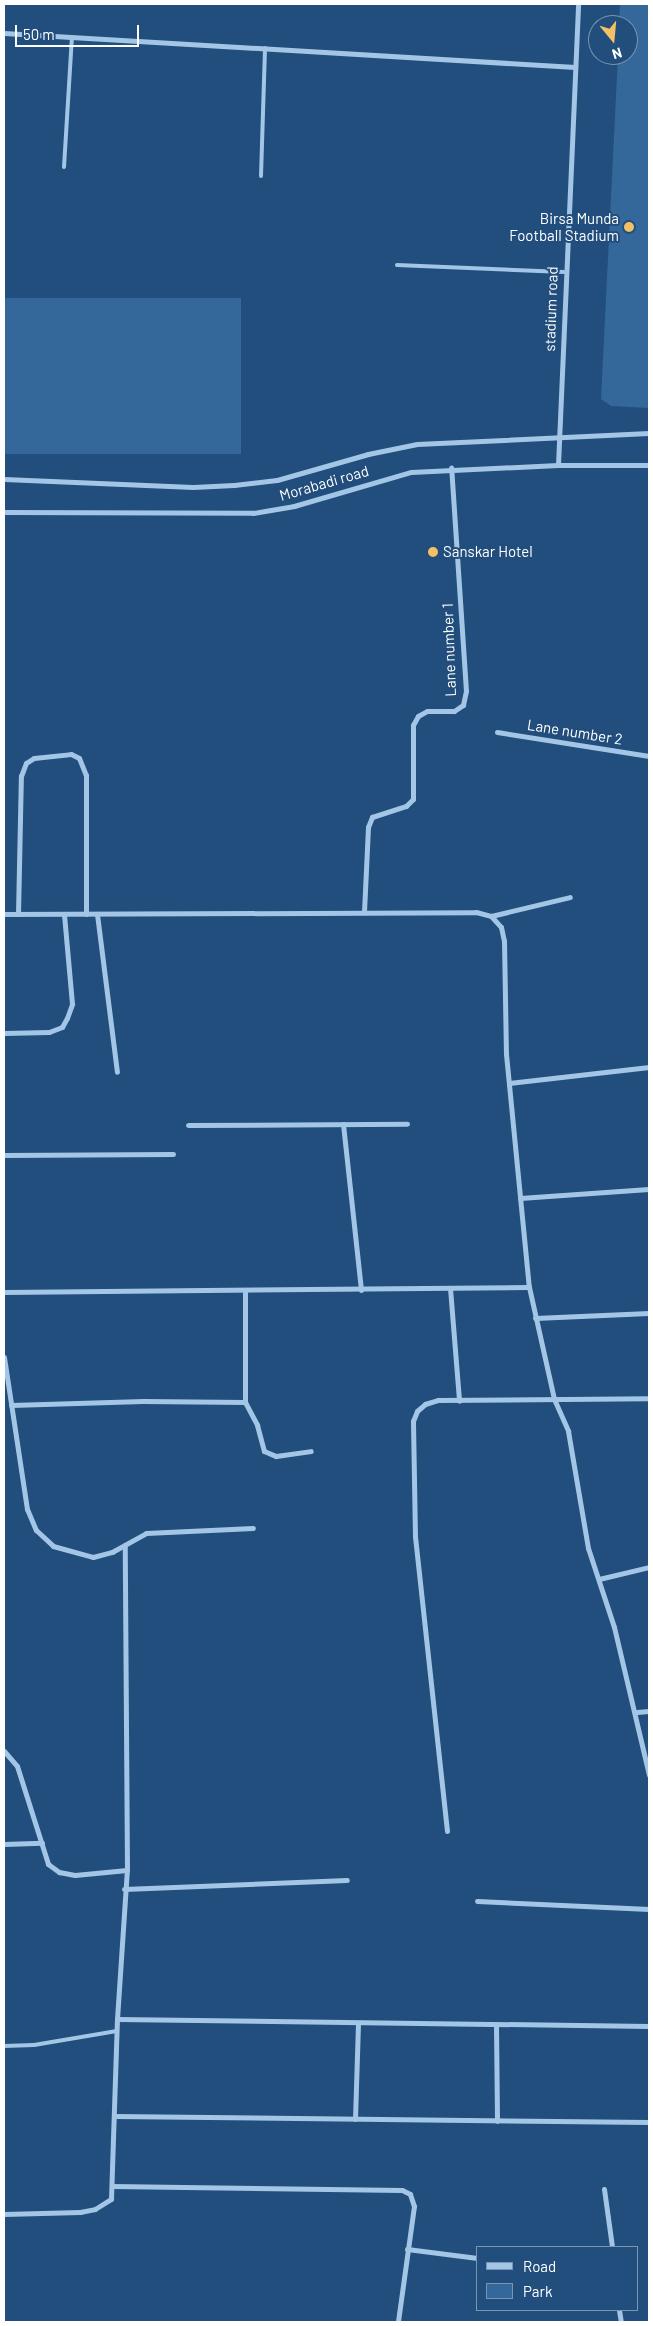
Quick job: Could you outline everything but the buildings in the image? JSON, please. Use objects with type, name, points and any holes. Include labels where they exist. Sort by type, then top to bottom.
[{"type":"street","name":"stadium road","points":[[558,465],[564,272],[578,4]]},
{"type":"street","points":[[4,33],[575,67]]},
{"type":"street","name":"Morabadi road","points":[[4,479],[193,487],[234,485],[277,480],[368,454],[417,444],[560,435],[649,433]]},
{"type":"street","name":"Morabadi road","points":[[4,512],[253,514],[294,506],[411,472],[451,468],[649,465]]},
{"type":"street","name":"Lane number 1","points":[[364,912],[368,827],[372,817],[406,806],[413,799],[413,725],[418,716],[427,710],[454,711],[464,705],[466,691],[451,468]]},
{"type":"street","name":"Lane number 2","points":[[497,732],[649,756]]},
{"type":"street","points":[[18,914],[21,776],[26,763],[34,758],[72,754],[79,758],[86,775],[86,914]]},
{"type":"street","points":[[4,914],[476,912],[491,916],[570,897]]},
{"type":"street","points":[[4,1033],[48,1032],[62,1027],[68,1018],[72,1004],[64,914]]},
{"type":"street","points":[[96,914],[118,1072]]},
{"type":"street","points":[[491,916],[501,927],[504,941],[509,1083],[529,1287],[554,1399],[568,1431],[588,1548],[637,1712],[649,1775]]},
{"type":"street","points":[[509,1083],[649,1067]]},
{"type":"street","points":[[343,1124],[361,1290]]},
{"type":"street","points":[[188,1125],[407,1124]]},
{"type":"street","points":[[4,1155],[173,1154]]},
{"type":"street","points":[[520,1198],[649,1189]]},
{"type":"street","points":[[4,1292],[529,1287]]},
{"type":"street","points":[[450,1288],[459,1400]]},
{"type":"street","points":[[245,1291],[244,1402],[257,1425],[264,1451],[276,1456],[311,1452]]},
{"type":"street","points":[[535,1318],[649,1313]]},
{"type":"street","points":[[4,1357],[27,1508],[36,1530],[53,1546],[74,1554],[93,1557],[125,1545],[137,1537],[161,1531],[254,1528]]},
{"type":"street","points":[[4,1398],[10,1398]]},
{"type":"street","points":[[447,1831],[414,1537],[413,1421],[417,1410],[425,1404],[459,1400],[649,1398]]},
{"type":"street","points":[[11,1405],[143,1400],[244,1402]]},
{"type":"street","points":[[4,2214],[96,2209],[111,2199],[117,2019],[124,1889],[127,1870],[125,1545]]},
{"type":"street","points":[[599,1580],[649,1567]]},
{"type":"street","points":[[637,1712],[649,1711]]},
{"type":"street","points":[[4,1750],[17,1766],[48,1864],[59,1872],[74,1875],[127,1870]]},
{"type":"street","points":[[4,1844],[42,1843]]},
{"type":"street","points":[[124,1889],[347,1880]]},
{"type":"street","points":[[477,1901],[649,1909]]},
{"type":"street","points":[[117,2019],[649,2026]]},
{"type":"street","points":[[355,2119],[358,2023]]},
{"type":"street","points":[[496,2025],[497,2121]]},
{"type":"street","points":[[114,2116],[649,2122]]},
{"type":"street","points":[[112,2186],[402,2190],[410,2194],[414,2206],[398,2322]]},
{"type":"street","points":[[604,2189],[612,2246]]},
{"type":"street","points":[[408,2249],[476,2258]]},
{"type":"lane","points":[[64,167],[72,37]]},
{"type":"lane","points":[[260,176],[264,48]]},
{"type":"lane","points":[[397,265],[564,272]]},
{"type":"lane","points":[[4,2046],[34,2045],[117,2031]]},
{"type":"green space","name":"Birsa Munda Football Stadium","points":[[620,4],[649,4],[649,408],[611,406],[601,399],[618,65],[638,65],[638,15],[619,15]]},
{"type":"green space","points":[[4,298],[241,298],[241,454],[4,454]]},
{"type":"place","name":"Birsa Munda Football Stadium","points":[[629,227]]},
{"type":"place","name":"Sanskar Hotel","points":[[433,552]]}]
